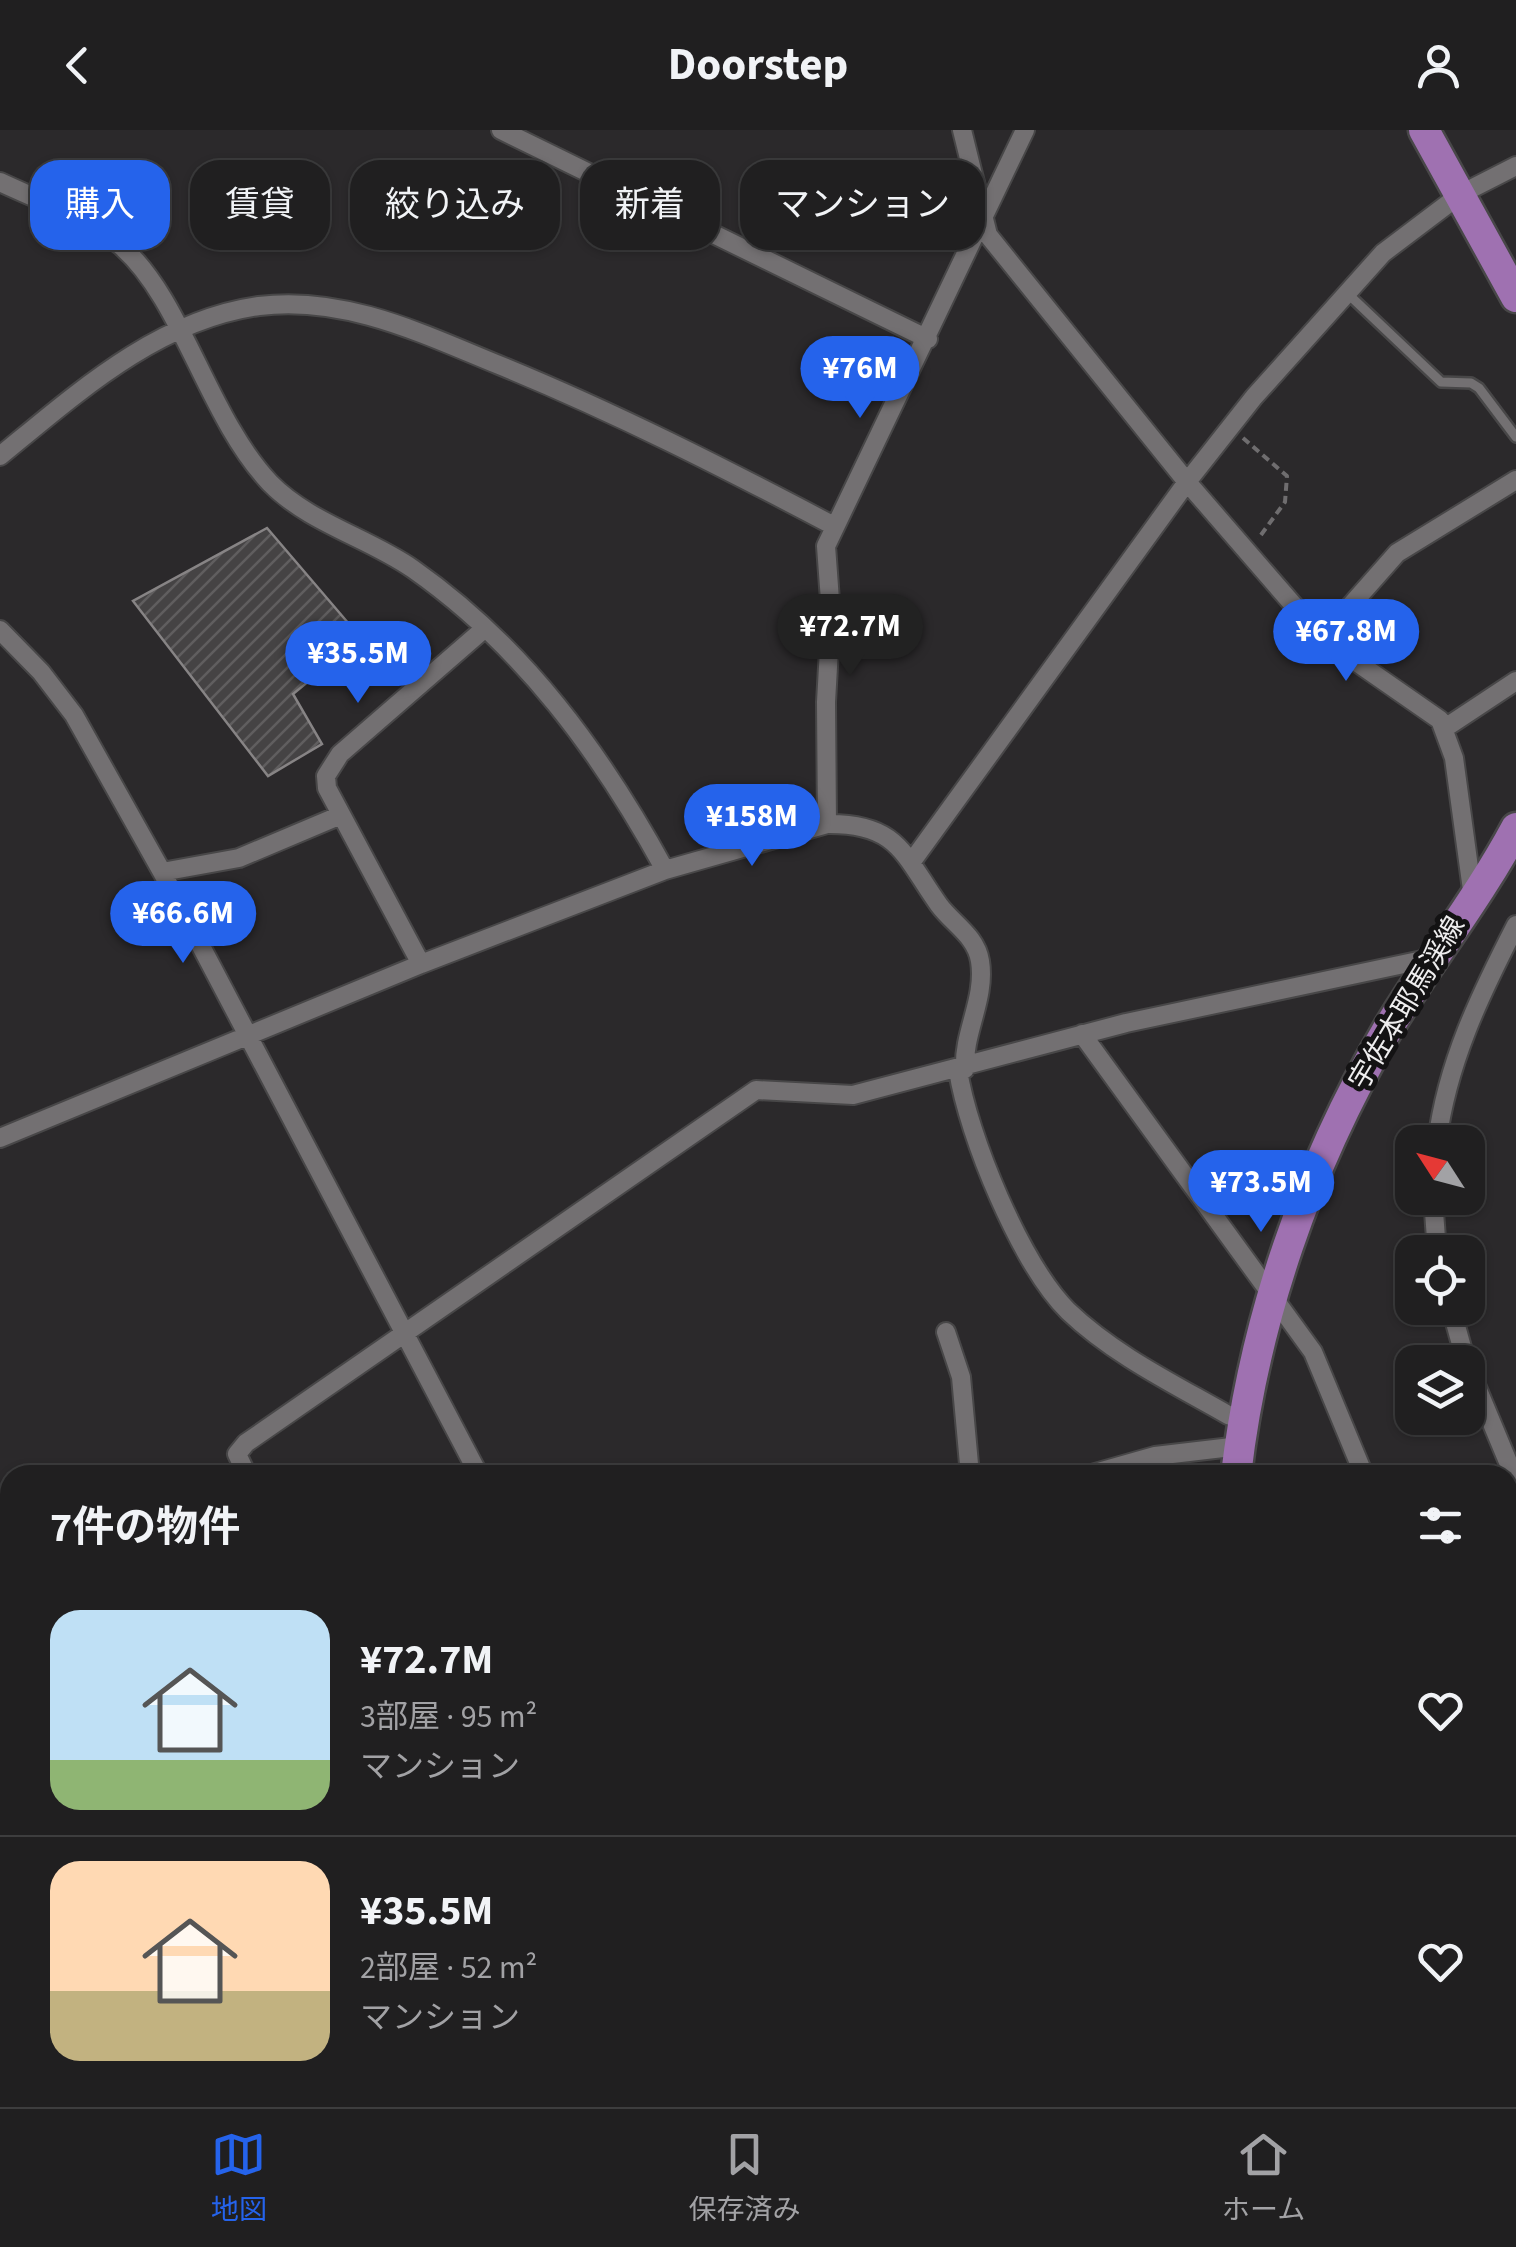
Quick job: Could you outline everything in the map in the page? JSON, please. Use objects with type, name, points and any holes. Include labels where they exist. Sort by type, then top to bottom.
[{"type":"main road","points":[[1424,130],[1516,297]]},
{"type":"main road","name":"宇佐本耶馬渓線","points":[[1240,1447],[1275,1296],[1316,1168],[1364,1072],[1516,828]]},
{"type":"street","points":[[501,130],[928,339]]},
{"type":"street","points":[[962,130],[968,160]]},
{"type":"street","points":[[985,217],[1025,130]]},
{"type":"street","points":[[913,860],[1229,428],[1393,244],[1461,194],[1516,166]]},
{"type":"street","points":[[0,182],[91,225],[120,244],[140,265],[223,418],[274,487],[402,562],[484,629],[576,724],[665,870]]},
{"type":"street","points":[[985,228],[1245,554],[1322,638],[1434,715],[1445,728],[1473,897]]},
{"type":"street","points":[[827,824],[830,614],[826,555],[834,526],[970,250]]},
{"type":"street","points":[[0,456],[72,394],[123,360],[179,333],[258,306],[327,306],[368,315],[596,405],[834,526]]},
{"type":"street","points":[[1322,638],[1397,553],[1516,480]]},
{"type":"street","points":[[421,964],[327,788],[331,764],[484,629]]},
{"type":"street","points":[[0,630],[41,672],[74,715],[162,872],[474,1465]]},
{"type":"street","points":[[1445,728],[1516,681]]},
{"type":"street","points":[[162,872],[239,858],[341,815]]},
{"type":"street","points":[[0,1138],[421,964],[665,870],[827,824],[849,824],[881,835],[913,860],[941,908],[978,954],[980,999],[962,1070],[987,1171],[1042,1274],[1067,1310],[1133,1360],[1228,1415],[1240,1447],[1155,1456],[1123,1465]]},
{"type":"street","points":[[1440,1125],[1462,1038],[1516,925]]},
{"type":"street","points":[[242,1465],[239,1449],[742,1097],[773,1089],[853,1095],[962,1070],[1082,1034],[1432,958]]},
{"type":"street","points":[[1082,1034],[1313,1352],[1360,1465]]},
{"type":"street","points":[[946,1332],[961,1377],[969,1465]]},
{"type":"street","points":[[1485,1407],[1509,1465]]},
{"type":"lane","points":[[1347,293],[1441,382],[1472,383],[1479,388],[1516,437]]},
{"type":"path","points":[[1229,428],[1288,476],[1285,502],[1245,554]]},
{"type":"building","points":[[267,528],[361,638],[293,694],[322,744],[268,776],[133,601]]}]
